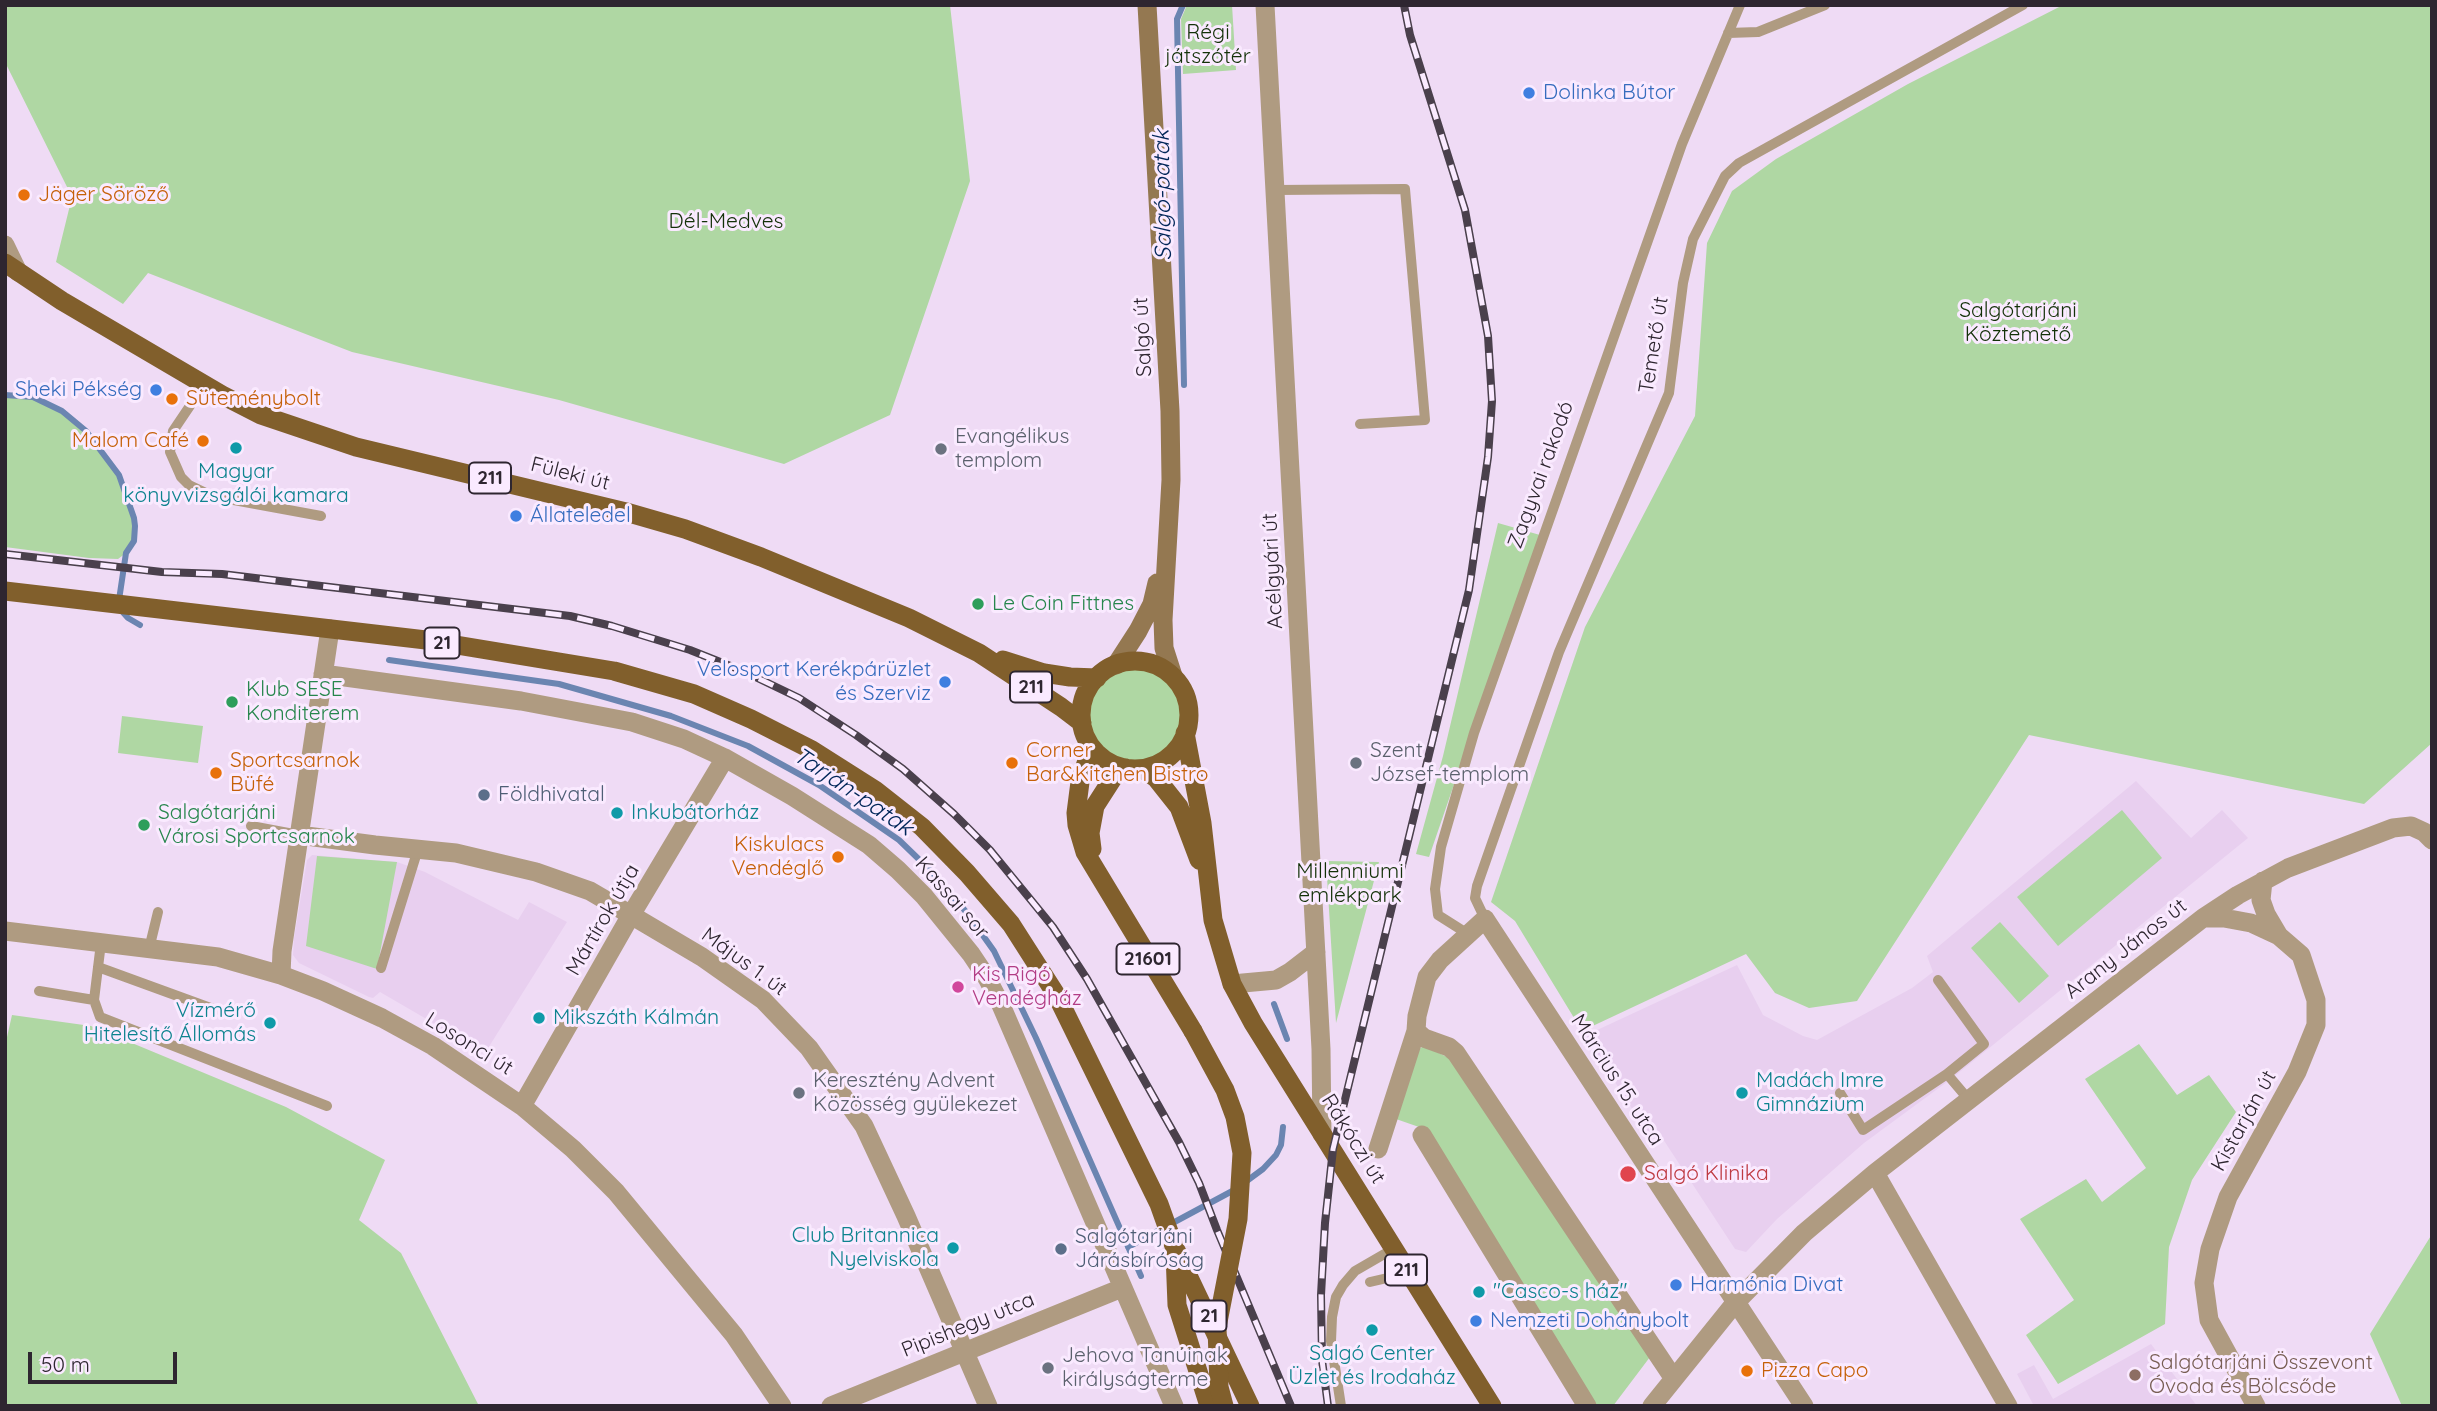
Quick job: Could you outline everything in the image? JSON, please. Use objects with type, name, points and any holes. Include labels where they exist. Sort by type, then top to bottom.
[{"type":"main road","name":"Salgó út","points":[[1147,5],[1170,411],[1168,541]]},
{"type":"main road","name":"Füleki út","points":[[12,267],[62,301],[204,385],[261,415],[356,447],[626,512],[685,529],[854,594],[979,653]]},
{"type":"main road","points":[[1116,665],[1152,604],[1168,541]]},
{"type":"main road","points":[[1168,541],[1164,648],[1173,676]]},
{"type":"main road","name":"21","points":[[5,591],[426,640],[614,671],[694,694],[751,719],[812,750],[875,790],[922,827],[967,873],[1011,924],[1057,996],[1159,1204],[1174,1246],[1246,1397]]},
{"type":"main road","name":"211","points":[[979,653],[1044,673],[1086,679],[1097,677]]},
{"type":"main road","name":"211","points":[[979,653],[1082,723]]},
{"type":"main road","points":[[1097,677],[1107,669],[1124,662],[1142,661],[1159,666],[1173,676]]},
{"type":"main road","name":"211","points":[[1173,676],[1184,691],[1189,708],[1185,733],[1202,823],[1208,884]]},
{"type":"main road","name":"211","points":[[1082,723],[1084,696],[1097,677]]},
{"type":"main road","points":[[1082,723],[1083,732],[1091,747]]},
{"type":"main road","points":[[1134,769],[1156,766],[1171,756],[1182,742],[1185,733]]},
{"type":"main road","name":"211","points":[[1091,747],[1104,760],[1156,778],[1179,807],[1208,884]]},
{"type":"main road","name":"21601","points":[[1091,747],[1079,789],[1077,825],[1085,852],[1193,1031],[1225,1090],[1235,1117],[1242,1153],[1238,1219],[1217,1327],[1219,1387],[1224,1406]]},
{"type":"main road","name":"21601","points":[[1104,887],[1091,844],[1091,822],[1102,793],[1113,778],[1134,769]]},
{"type":"main road","name":"Rákóczi út","points":[[1208,884],[1213,920],[1232,984],[1253,1023],[1492,1406]]},
{"type":"main road","name":"21","points":[[1174,1246],[1177,1305],[1209,1406]]},
{"type":"street","name":"Acélgyári út","points":[[1265,5],[1316,953],[1322,1134]]},
{"type":"street","points":[[5,245],[12,267]]},
{"type":"street","points":[[281,975],[282,951],[305,835],[330,629]]},
{"type":"street","name":"Kassai sor","points":[[323,674],[521,701],[632,722],[684,739],[725,758],[792,796],[869,845],[924,896],[987,978],[1016,1036],[1174,1406]]},
{"type":"street","name":"Mártírok útja","points":[[523,1106],[631,915],[725,758]]},
{"type":"street","name":"Arany János út","points":[[1652,1406],[1735,1303],[1804,1233],[1875,1173],[2203,918],[2288,868],[2393,828],[2411,826],[2424,832],[2432,840]]},
{"type":"street","name":"Május 1. út","points":[[305,835],[456,853],[537,872],[590,891],[702,957],[764,1000],[809,1048],[864,1126],[988,1406]]},
{"type":"street","points":[[2263,881],[2261,900],[2279,936]]},
{"type":"street","name":"Kistarján út","points":[[2203,918],[2224,918],[2251,923],[2279,936],[2301,955],[2316,1000],[2316,1025],[2297,1072],[2228,1197],[2210,1249],[2204,1283],[2209,1320],[2256,1406]]},
{"type":"street","points":[[1378,1149],[1416,1031],[1427,977],[1440,960],[1485,919]]},
{"type":"street","name":"Március 15. utca","points":[[1485,919],[1804,1406]]},
{"type":"street","name":"Losonci út","points":[[5,932],[218,957],[281,975],[382,1018],[470,1070],[523,1106],[573,1149],[616,1192],[734,1335],[782,1406]]},
{"type":"street","points":[[1232,984],[1276,980],[1316,953]]},
{"type":"street","points":[[1416,1031],[1424,1038],[1449,1047],[1456,1053],[1674,1379]]},
{"type":"street","points":[[1422,1135],[1587,1406]]},
{"type":"street","points":[[1875,1173],[2007,1406]]},
{"type":"street","name":"Pipishegy utca","points":[[831,1406],[1122,1287]]},
{"type":"lane","name":"Zagyvai rakodó","points":[[1468,934],[1438,915],[1435,890],[1441,846],[1474,733],[1682,144],[1740,5]]},
{"type":"lane","points":[[1728,33],[1758,32],[1825,5]]},
{"type":"lane","name":"Temető út","points":[[1485,919],[1475,898],[1477,886],[1559,652],[1669,393],[1683,283],[1693,239],[1725,176],[1739,163],[2023,5]]},
{"type":"lane","points":[[1276,190],[1405,189],[1425,420],[1360,424]]},
{"type":"lane","points":[[204,385],[173,431],[170,452],[181,477],[189,485],[212,496],[321,516]]},
{"type":"lane","points":[[251,826],[305,835]]},
{"type":"lane","points":[[381,968],[418,849]]},
{"type":"lane","points":[[149,949],[158,912]]},
{"type":"lane","points":[[101,943],[94,1000],[100,1017],[327,1106]]},
{"type":"lane","points":[[98,967],[216,1010]]},
{"type":"lane","points":[[1840,1093],[1863,1130],[1947,1074],[1984,1044],[1938,980]]},
{"type":"lane","points":[[39,991],[94,1000]]},
{"type":"lane","points":[[1947,1074],[1969,1100]]},
{"type":"lane","points":[[1342,1406],[1331,1341],[1336,1297],[1342,1285],[1355,1271],[1393,1249]]},
{"type":"lane","points":[[1370,1282],[1409,1273]]},
{"type":"lane","points":[[1217,1406],[1226,1394],[1246,1397]]},
{"type":"shaded area","points":[[2136,781],[2191,838],[2222,810],[2248,838],[1951,1079],[1864,1143],[1777,1219],[1746,1252],[1735,1249],[1659,1133],[1651,1138],[1582,1031],[1595,1031],[1737,965],[1763,1015],[1803,1036],[1817,1040],[1912,988],[1933,972],[1927,956]]},
{"type":"shaded area","points":[[312,855],[397,862],[425,872],[518,920],[529,902],[567,922],[485,1053],[380,992],[373,998],[369,997],[299,963],[293,955],[294,938],[307,860]]},
{"type":"shaded area","name":"Salgótarjáni Összevont Óvoda és Bölcsőde","points":[[2151,1344],[2197,1406],[2034,1406],[2017,1374],[2034,1365],[2053,1399]]},
{"type":"green space","name":"Dél-Medves","points":[[5,5],[950,5],[970,181],[890,415],[784,464],[559,400],[352,352],[148,273],[123,304],[56,262],[72,197],[5,62]]},
{"type":"green space","name":"Régi játszótér","points":[[1187,5],[1232,5],[1236,70],[1183,74],[1181,19]]},
{"type":"green space","name":"Salgótarjáni Köztemető","points":[[2063,5],[2432,5],[2432,743],[2364,804],[2029,735],[1857,1001],[1809,1008],[1775,993],[1746,954],[1582,1031],[1515,921],[1491,902],[1585,627],[1695,416],[1707,243],[1732,191],[1776,159],[1908,84]]},
{"type":"green space","points":[[5,395],[33,397],[62,411],[86,431],[119,475],[134,518],[134,541],[118,559],[5,547]]},
{"type":"green space","points":[[1498,523],[1540,535],[1429,857],[1416,854],[1443,756]]},
{"type":"green space","points":[[1135,661],[1156,665],[1173,677],[1185,694],[1189,715],[1185,736],[1173,753],[1156,765],[1135,769],[1114,765],[1097,753],[1085,736],[1081,715],[1085,694],[1097,677],[1114,665]]},
{"type":"green space","points":[[122,716],[203,726],[198,763],[118,753]]},
{"type":"green space","points":[[2122,810],[2162,858],[2058,946],[2017,897]]},
{"type":"green space","points":[[317,856],[397,862],[377,969],[306,946]]},
{"type":"green space","name":"Millenniumi emlékpark","points":[[1326,861],[1379,862],[1336,1023]]},
{"type":"green space","points":[[2000,922],[2049,976],[2019,1003],[1971,948]]},
{"type":"green space","points":[[12,1015],[91,1026],[286,1107],[385,1160],[359,1220],[401,1253],[479,1406],[5,1406],[5,1046]]},
{"type":"green space","points":[[2139,1044],[2177,1095],[2209,1075],[2236,1112],[2192,1180],[2169,1247],[2165,1324],[2058,1384],[2026,1335],[2074,1300],[2020,1219],[2086,1179],[2102,1202],[2146,1168],[2085,1079]]},
{"type":"green space","points":[[1422,1047],[1457,1062],[1650,1357],[1613,1406],[1595,1406],[1419,1127],[1396,1119],[1418,1050]]},
{"type":"green space","points":[[2432,1234],[2432,1406],[2402,1406],[2370,1334]]},
{"type":"waterway","name":"Salgó-patak","points":[[1183,5],[1177,19],[1184,385]]},
{"type":"waterway","name":"Tarján-patak","points":[[5,395],[33,397],[62,411],[86,431],[119,475],[135,526],[134,541],[126,553],[120,609],[140,625]]},
{"type":"waterway","name":"Tarján-patak","points":[[389,660],[559,684],[671,716],[748,746],[819,785],[899,840],[932,872],[967,913],[994,951],[1036,1038],[1141,1276]]},
{"type":"waterway","name":"Salgó-patak","points":[[1274,1004],[1287,1039]]},
{"type":"waterway","name":"Salgó-patak","points":[[1244,1183],[1276,1155],[1281,1145],[1283,1127]]},
{"type":"waterway","name":"Salgó-patak","points":[[1128,1247],[1236,1189]]},
{"type":"railway","points":[[1328,1406],[1322,1360],[1321,1295],[1333,1149],[1469,590],[1488,457],[1492,401],[1488,336],[1465,210],[1410,35],[1404,5]]},
{"type":"railway","points":[[5,554],[162,572],[222,574],[570,616],[690,650],[743,671],[799,698],[856,735],[903,769],[990,850],[1053,927],[1087,979],[1179,1142],[1199,1183],[1291,1406]]},
{"type":"place","name":"Dolinka Bútor","points":[[1529,93]]},
{"type":"place","name":"Jäger Söröző","points":[[24,195]]},
{"type":"place","name":"Sheki Pékség","points":[[156,390]]},
{"type":"place","name":"Süteménybolt","points":[[172,399]]},
{"type":"place","name":"Malom Café","points":[[203,441]]},
{"type":"place","name":"Magyar könyvvizsgálói kamara","points":[[236,448]]},
{"type":"place","name":"Evangélikus templom","points":[[941,449]]},
{"type":"place","name":"Állateledel","points":[[516,516]]},
{"type":"place","name":"Le Coin Fittnes","points":[[978,604]]},
{"type":"place","name":"Velosport Kerékpárüzlet és Szerviz","points":[[945,682]]},
{"type":"place","name":"Klub SESE Konditerem","points":[[232,702]]},
{"type":"place","name":"Corner Bar&Kitchen Bistro","points":[[1012,763]]},
{"type":"place","name":"Szent József-templom","points":[[1356,763]]},
{"type":"place","name":"Sportcsarnok Büfé","points":[[216,773]]},
{"type":"place","name":"Földhivatal","points":[[484,795]]},
{"type":"place","name":"Inkubátorház","points":[[617,813]]},
{"type":"place","name":"Salgótarjáni Városi Sportcsarnok","points":[[144,825]]},
{"type":"place","name":"Kiskulacs Vendéglő","points":[[838,857]]},
{"type":"place","name":"Kis Rigó Vendégház","points":[[958,987]]},
{"type":"place","name":"Mikszáth Kálmán","points":[[539,1018]]},
{"type":"place","name":"Vízmérő Hitelesítő Állomás","points":[[270,1023]]},
{"type":"place","name":"Keresztény Advent Közösség gyülekezet","points":[[799,1093]]},
{"type":"place","name":"Madách Imre Gimnázium","points":[[1742,1093]]},
{"type":"place","name":"Salgó Klinika","points":[[1628,1174]]},
{"type":"place","name":"Club Britannica Nyelviskola","points":[[953,1248]]},
{"type":"place","name":"Salgótarjáni Járásbíróság","points":[[1061,1249]]},
{"type":"place","name":"Harmónia Divat","points":[[1676,1285]]},
{"type":"place","name":"\"Casco-s ház\"","points":[[1479,1292]]},
{"type":"place","name":"Nemzeti Dohánybolt","points":[[1476,1321]]},
{"type":"place","name":"Salgó Center Üzlet és Irodaház","points":[[1372,1330]]},
{"type":"place","name":"Jehova Tanúinak királyságterme","points":[[1048,1368]]},
{"type":"place","name":"Pizza Capo","points":[[1747,1371]]},
{"type":"place","name":"Salgótarjáni Összevont Óvoda és Bölcsőde","points":[[2135,1375]]}]
